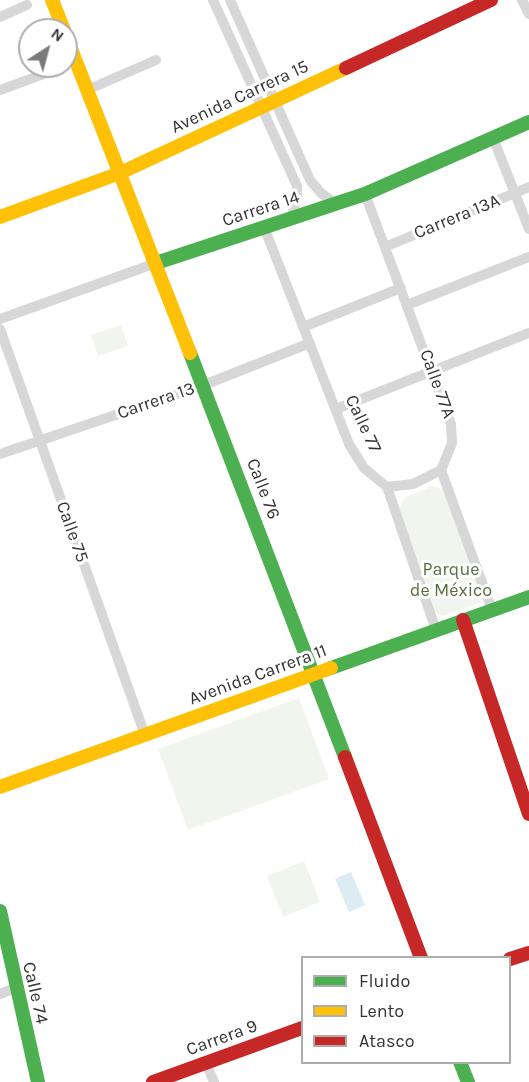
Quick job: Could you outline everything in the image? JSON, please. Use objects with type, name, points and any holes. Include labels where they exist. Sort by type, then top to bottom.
[{"type":"main road","points":[[52,0],[59,18]]},
{"type":"main road","name":"Avenida Carrera 15","points":[[0,218],[120,172],[491,0]]},
{"type":"main road","name":"Calle 76","points":[[78,78],[87,90],[204,385],[421,956]]},
{"type":"main road","name":"Carrera 14","points":[[156,263],[365,194],[529,122]]},
{"type":"main road","name":"Avenida Carrera 11","points":[[0,787],[529,597]]},
{"type":"main road","points":[[463,620],[529,814]]},
{"type":"main road","name":"Calle 74","points":[[0,911],[15,988],[38,1082]]},
{"type":"main road","points":[[511,959],[529,953]]},
{"type":"main road","name":"Carrera 9","points":[[153,1082],[301,1029]]},
{"type":"main road","points":[[461,1064],[468,1082]]},
{"type":"street","points":[[213,0],[297,186],[297,199],[291,218]]},
{"type":"street","points":[[230,0],[310,180],[321,193],[336,204]]},
{"type":"street","points":[[522,0],[529,14]]},
{"type":"street","points":[[0,17],[27,5]]},
{"type":"street","points":[[87,90],[156,60]]},
{"type":"street","points":[[0,90],[33,78]]},
{"type":"street","points":[[493,138],[529,229]]},
{"type":"street","name":"Carrera 13A","points":[[385,247],[529,187]]},
{"type":"street","name":"Calle 77A","points":[[365,194],[433,371],[453,430],[450,452],[441,470]]},
{"type":"street","name":"Calle 77","points":[[264,227],[349,444],[364,468],[387,487]]},
{"type":"street","points":[[407,304],[529,258]]},
{"type":"street","name":"Carrera 14","points":[[0,319],[156,263]]},
{"type":"street","points":[[303,327],[401,288]]},
{"type":"street","name":"Calle 75","points":[[0,329],[145,735]]},
{"type":"street","points":[[336,409],[529,333]]},
{"type":"street","name":"Carrera 13","points":[[0,454],[204,385],[310,343]]},
{"type":"street","points":[[436,630],[387,487],[413,484],[441,470],[492,610]]},
{"type":"street","points":[[0,994],[15,988]]},
{"type":"street","points":[[206,1062],[214,1082]]},
{"type":"green space","points":[[121,325],[128,346],[98,356],[91,335]]},
{"type":"green space","name":"Parque de México","points":[[432,486],[443,489],[483,598],[479,603],[442,616],[434,611],[400,509],[401,502],[406,497]]},
{"type":"green space","points":[[299,698],[329,779],[188,830],[158,749]]},
{"type":"green space","points":[[304,861],[320,902],[283,917],[267,876]]},
{"type":"shaded area","points":[[351,872],[365,905],[349,912],[335,879]]},
{"type":"traffic: fast","points":[[156,263],[365,194],[529,122]]},
{"type":"traffic: fast","points":[[190,353],[345,757]]},
{"type":"traffic: fast","points":[[331,668],[529,597]]},
{"type":"traffic: fast","points":[[0,911],[38,1082]]},
{"type":"traffic: fast","points":[[461,1064],[468,1082]]},
{"type":"traffic: slow","points":[[52,0],[59,18]]},
{"type":"traffic: slow","points":[[78,67],[190,353]]},
{"type":"traffic: slow","points":[[0,217],[120,173],[346,68]]},
{"type":"traffic: slow","points":[[0,787],[331,668]]},
{"type":"traffic: jam","points":[[346,68],[491,0]]},
{"type":"traffic: jam","points":[[463,620],[529,814]]},
{"type":"traffic: jam","points":[[345,757],[420,956]]},
{"type":"traffic: jam","points":[[511,959],[529,953]]},
{"type":"traffic: jam","points":[[153,1082],[301,1028]]}]
